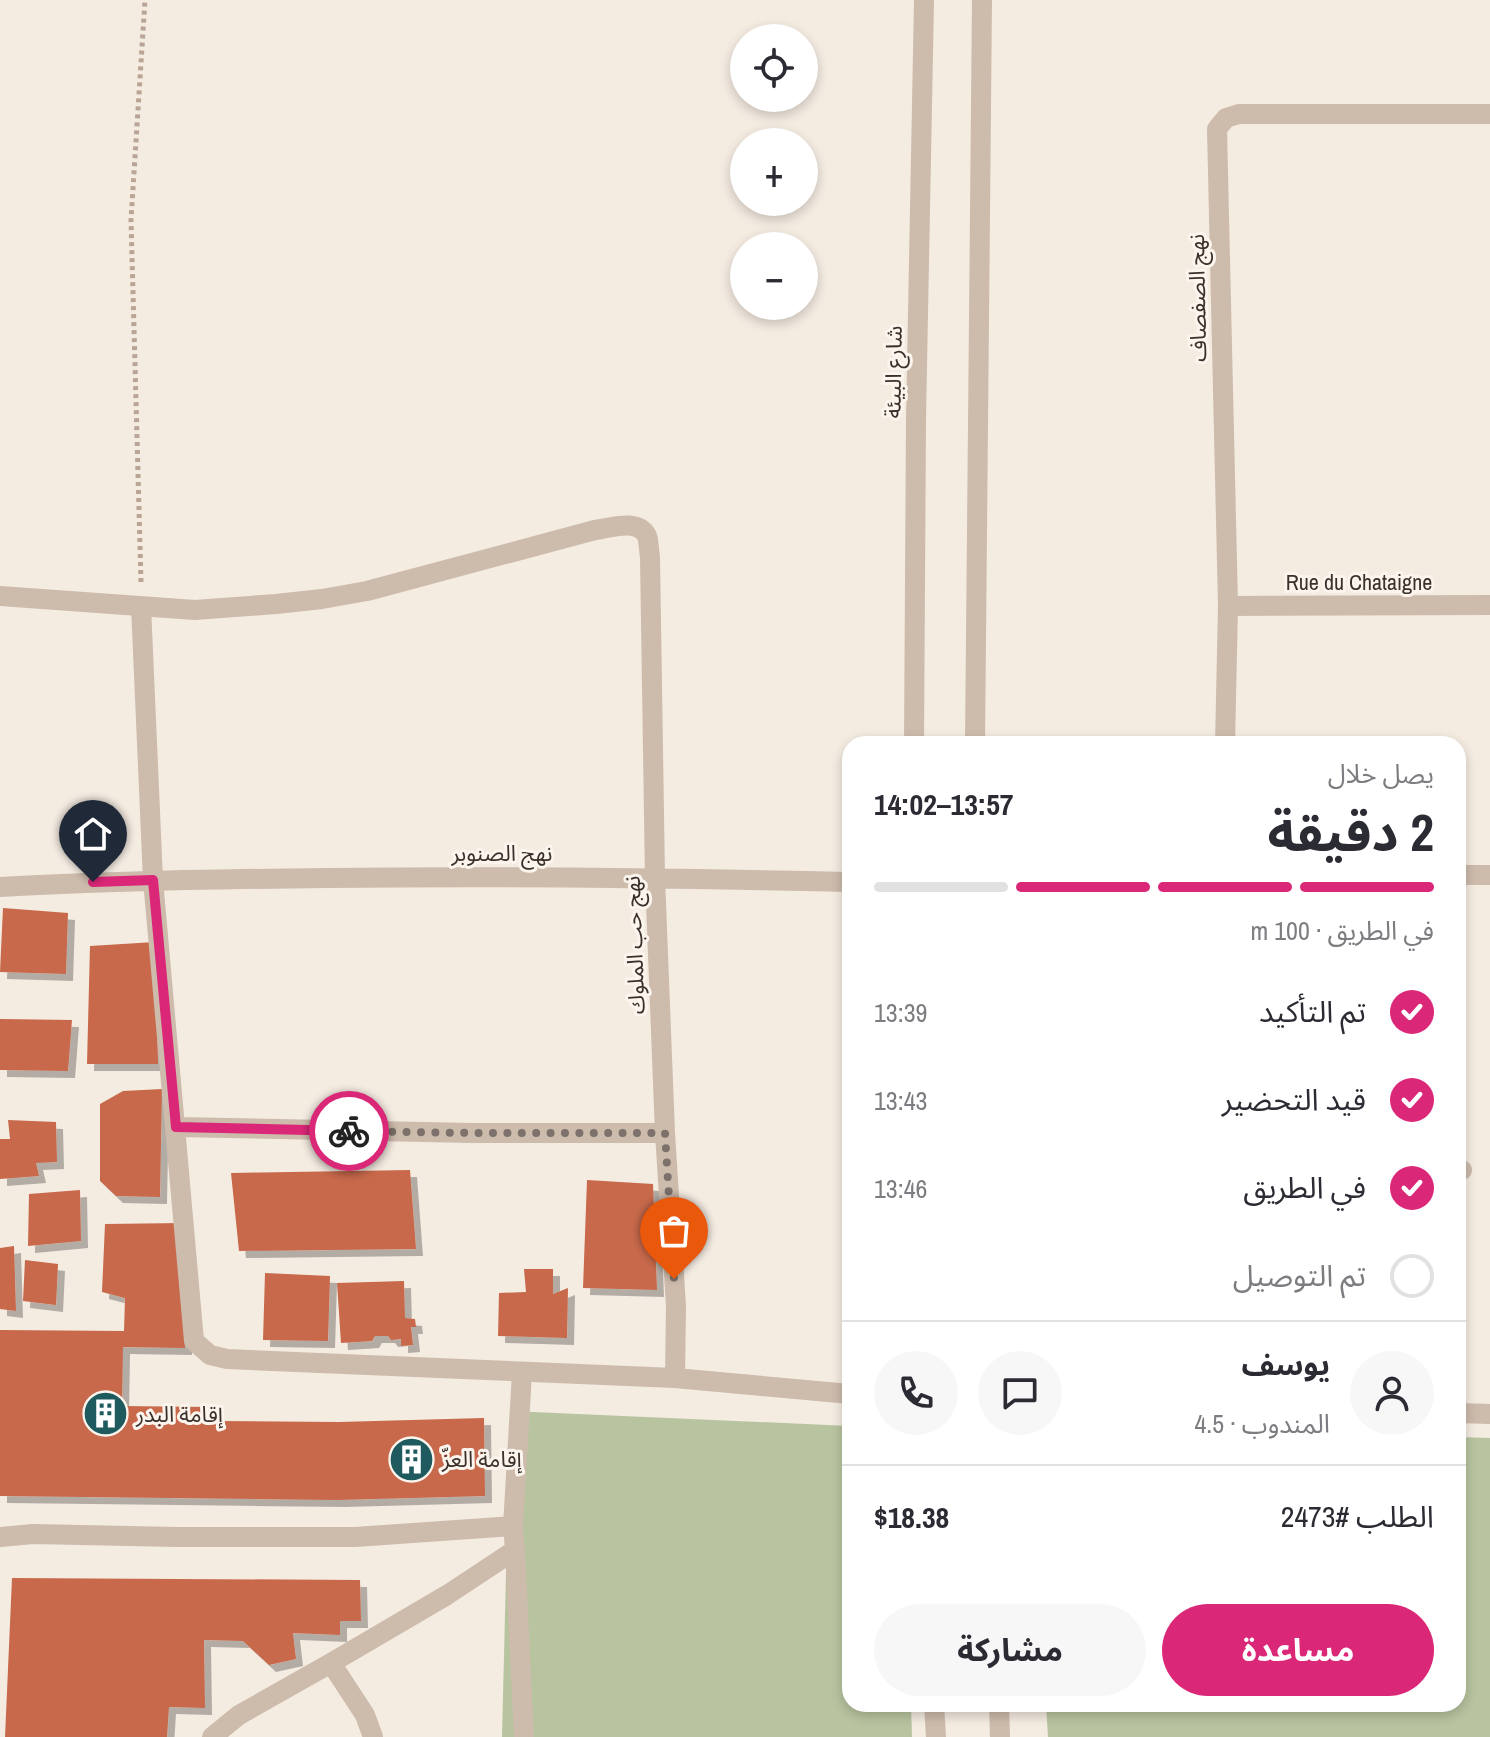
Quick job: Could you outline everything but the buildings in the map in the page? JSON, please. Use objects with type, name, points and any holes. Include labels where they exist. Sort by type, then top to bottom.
[{"type":"street","name":"شارع البيئة","points":[[914,736],[924,0]]},
{"type":"street","points":[[975,736],[982,0]]},
{"type":"street","name":"نهج الصفصاف","points":[[1225,736],[1228,606],[1217,129],[1226,118],[1239,114],[1490,114]]},
{"type":"street","name":"نهج حب الملوك","points":[[141,606],[195,610],[322,599],[367,591],[595,530],[625,525],[638,527],[647,536],[650,557],[655,878],[665,1133],[676,1306],[675,1378]]},
{"type":"street","points":[[0,596],[141,606],[153,880],[194,1341],[210,1355],[227,1359],[675,1378],[842,1393]]},
{"type":"street","name":"Rue du Chataigne","points":[[1228,606],[1490,605]]},
{"type":"street","points":[[1466,875],[1490,875]]},
{"type":"street","name":"نهج الصنوبر","points":[[0,887],[153,880],[416,877],[842,882]]},
{"type":"street","points":[[176,1127],[665,1133]]},
{"type":"street","points":[[522,1373],[513,1526],[524,1737]]},
{"type":"street","points":[[1466,1413],[1490,1414]]},
{"type":"street","points":[[0,1537],[33,1534],[355,1537],[513,1526]]},
{"type":"street","points":[[212,1737],[239,1715],[447,1595],[515,1550]]},
{"type":"street","points":[[331,1663],[365,1715],[373,1737]]},
{"type":"street","points":[[934,1712],[936,1737]]},
{"type":"street","points":[[999,1712],[1000,1737]]},
{"type":"path","points":[[141,606],[131,220],[145,0]]},
{"type":"green space","points":[[510,1411],[842,1426],[842,1712],[911,1712],[912,1737],[502,1737]]},
{"type":"green space","points":[[1466,1437],[1490,1438],[1490,1737],[1048,1737],[1046,1712],[1466,1712]]},
{"type":"way so far","points":[[349,1131],[665,1133],[674,1279]]},
{"type":"place","name":"إقامة البدر","points":[[105,1414]]},
{"type":"place","name":"إقامة العزّ","points":[[411,1459]]},
{"type":"route","points":[[93,882],[153,880],[176,1127],[349,1131]]}]
